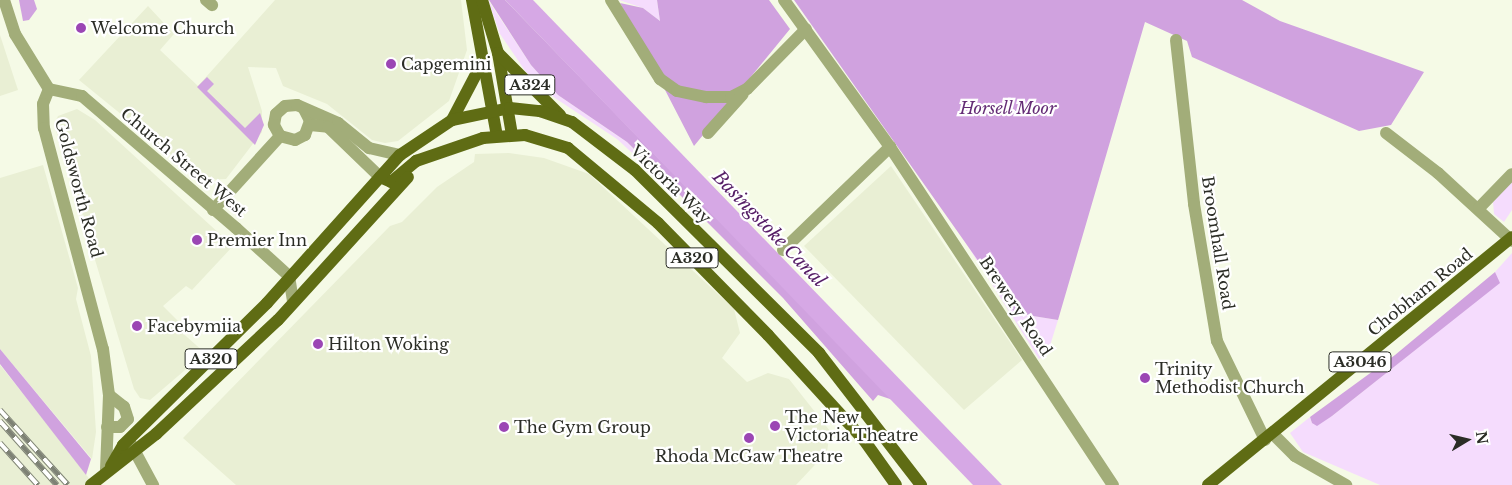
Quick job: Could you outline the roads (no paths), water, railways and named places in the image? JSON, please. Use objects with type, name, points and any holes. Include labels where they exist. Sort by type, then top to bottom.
[{"type":"main road","name":"A324","points":[[472,0],[495,109],[496,136]]},
{"type":"main road","name":"A324","points":[[482,0],[498,53],[510,108],[512,135]]},
{"type":"main road","name":"A324","points":[[498,53],[561,117]]},
{"type":"main road","name":"A324","points":[[452,120],[484,58]]},
{"type":"main road","name":"Victoria Way","points":[[290,276],[400,156],[452,120],[495,109],[510,108],[561,117],[602,140],[635,170],[819,353],[921,485]]},
{"type":"main road","name":"A320","points":[[91,485],[112,466],[132,454],[297,297],[432,155],[496,136],[512,135],[568,148],[643,210],[828,399],[896,485]]},
{"type":"main road","points":[[380,177],[391,182],[416,161],[432,155]]},
{"type":"main road","name":"Chobham Road","points":[[1208,485],[1269,438],[1511,239]]},
{"type":"main road","name":"A320","points":[[112,466],[130,438],[290,276]]},
{"type":"street","points":[[4,0],[4,17],[49,88]]},
{"type":"street","points":[[611,0],[646,62],[667,86],[715,98],[747,89]]},
{"type":"street","name":"Brewery Road","points":[[784,0],[890,147],[1112,485]]},
{"type":"street","points":[[708,133],[747,89],[806,29]]},
{"type":"street","name":"Broomhall Road","points":[[1176,40],[1193,196],[1217,341],[1269,438],[1295,456],[1346,485]]},
{"type":"street","name":"Church Street West","points":[[49,88],[82,96],[290,276]]},
{"type":"street","name":"Goldsworth Road","points":[[49,88],[43,104],[44,128],[99,327],[109,394],[107,427],[112,466]]},
{"type":"street","points":[[280,136],[274,120],[280,109],[291,104],[338,123],[369,148],[400,156]]},
{"type":"street","points":[[304,109],[310,125]]},
{"type":"street","points":[[280,136],[296,140],[310,125]]},
{"type":"street","points":[[310,125],[328,127],[380,177]]},
{"type":"street","points":[[1386,133],[1479,208],[1511,239]]},
{"type":"street","points":[[213,210],[280,136]]},
{"type":"street","points":[[783,250],[890,147]]},
{"type":"street","points":[[1479,208],[1512,174]]},
{"type":"street","points":[[290,276],[297,297]]},
{"type":"street","points":[[107,427],[120,427],[128,419],[124,407],[109,394]]},
{"type":"street","points":[[130,438],[132,454],[152,485]]},
{"type":"street","points":[[112,466],[140,467]]},
{"type":"railway","points":[[0,410],[68,485]]},
{"type":"railway","points":[[0,421],[57,485]]},
{"type":"railway","points":[[0,443],[38,485]]},
{"type":"place","name":"Welcome Church","points":[[81,28]]},
{"type":"place","name":"Capgemini","points":[[391,64]]},
{"type":"place","name":"Premier Inn","points":[[197,240]]},
{"type":"place","name":"Facebymiia","points":[[137,326]]},
{"type":"place","name":"Hilton Woking","points":[[318,344]]},
{"type":"place","name":"Trinity Methodist Church","points":[[1145,378]]},
{"type":"place","name":"The New Victoria Theatre","points":[[775,426]]},
{"type":"place","name":"The Gym Group","points":[[504,427]]},
{"type":"place","name":"Rhoda McGaw Theatre","points":[[749,438]]},
{"type":"park label","name":"Horsell Moor","points":[[1008,108]]},
{"type":"water label","name":"Basingstoke Canal","points":[[769,229]]}]
